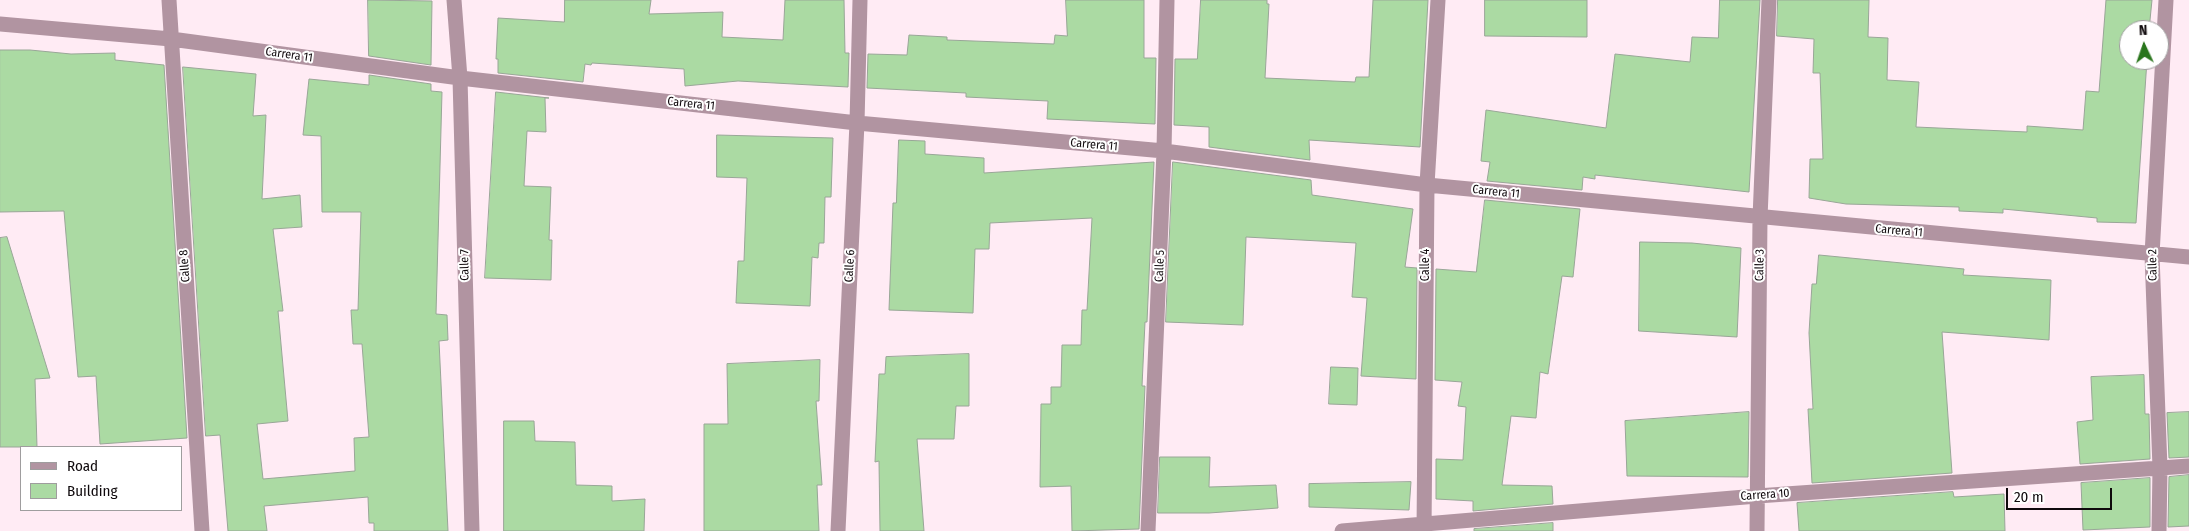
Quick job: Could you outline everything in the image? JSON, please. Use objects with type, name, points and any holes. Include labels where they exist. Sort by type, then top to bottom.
[{"type":"street","name":"Calle 8","points":[[169,0],[202,531]]},
{"type":"street","name":"Calle 7","points":[[454,0],[460,78],[472,531]]},
{"type":"street","name":"Calle 6","points":[[838,531],[857,123],[860,0]]},
{"type":"street","name":"Calle 5","points":[[1148,531],[1164,151],[1167,0]]},
{"type":"street","name":"Calle 4","points":[[1424,527],[1427,185],[1438,0]]},
{"type":"street","name":"Calle 3","points":[[1757,531],[1760,218],[1769,0]]},
{"type":"street","name":"Calle 2","points":[[2159,531],[2160,468],[2152,255],[2166,0]]},
{"type":"street","name":"Carrera 11","points":[[0,24],[171,39],[460,78],[857,123],[1164,151],[1427,185],[1760,218],[2189,257]]},
{"type":"street","name":"Carrera 10","points":[[1342,531],[1424,527],[1757,496],[2189,466]]},
{"type":"building","points":[[368,0],[432,1],[431,65],[369,56]]},
{"type":"building","points":[[565,0],[651,0],[649,14],[723,12],[722,37],[783,40],[785,0],[844,0],[845,53],[849,53],[848,87],[738,81],[685,86],[684,69],[592,63],[591,65],[585,64],[583,82],[498,73],[498,59],[496,59],[498,18],[564,22]]},
{"type":"building","points":[[1066,0],[1144,0],[1144,58],[1156,58],[1155,124],[1047,119],[1048,101],[966,97],[966,93],[867,88],[868,54],[907,55],[909,35],[947,37],[947,40],[1054,44],[1055,35],[1067,36]]},
{"type":"building","points":[[1201,0],[1267,0],[1267,4],[1269,4],[1265,78],[1355,82],[1356,77],[1369,77],[1373,0],[1428,0],[1420,147],[1309,140],[1310,160],[1209,147],[1209,127],[1174,125],[1175,59],[1197,59]]},
{"type":"building","points":[[1485,0],[1587,0],[1587,37],[1485,36]]},
{"type":"building","points":[[1720,0],[1760,0],[1749,192],[1595,175],[1595,179],[1583,177],[1582,190],[1487,181],[1490,162],[1481,161],[1486,110],[1606,128],[1615,54],[1690,62],[1692,37],[1718,38]]},
{"type":"building","points":[[1778,0],[1869,0],[1868,37],[1888,38],[1887,80],[1919,82],[1916,127],[2027,132],[2027,126],[2083,130],[2086,91],[2099,92],[2106,0],[2152,0],[2150,20],[2119,20],[2119,70],[2146,70],[2136,223],[2097,222],[2097,218],[2003,209],[2003,213],[1959,211],[1959,207],[1846,204],[1809,198],[1810,159],[1823,159],[1820,73],[1813,73],[1814,39],[1777,36]]},
{"type":"building","points":[[0,50],[30,50],[71,54],[115,53],[115,60],[164,65],[187,438],[100,444],[96,376],[78,377],[64,211],[0,212]]},
{"type":"building","points":[[183,67],[256,74],[253,116],[266,115],[262,199],[300,195],[302,227],[273,229],[283,311],[278,311],[288,421],[257,424],[263,479],[355,471],[354,438],[369,437],[362,344],[353,344],[351,310],[358,310],[361,212],[322,212],[321,136],[303,135],[309,79],[369,85],[369,75],[431,84],[431,91],[442,92],[436,314],[447,315],[448,340],[439,341],[448,531],[374,531],[374,523],[369,523],[368,497],[264,506],[267,531],[228,531],[220,435],[206,436]]},
{"type":"building","points":[[496,92],[549,98],[545,98],[546,132],[527,131],[524,186],[551,187],[549,240],[552,240],[551,280],[485,278]]},
{"type":"building","points":[[717,135],[833,138],[831,197],[825,197],[824,243],[819,243],[818,258],[812,257],[810,306],[736,303],[738,261],[744,261],[747,178],[717,177]]},
{"type":"building","points":[[899,140],[925,141],[925,154],[984,158],[984,173],[1154,162],[1147,322],[1145,322],[1142,386],[1145,386],[1139,529],[1072,531],[1071,486],[1040,487],[1041,404],[1051,404],[1051,387],[1061,387],[1062,345],[1081,345],[1082,310],[1087,310],[1092,218],[990,223],[989,249],[975,249],[973,313],[889,310],[893,203],[896,203]]},
{"type":"building","points":[[1173,162],[1311,180],[1312,195],[1413,209],[1405,267],[1417,268],[1416,379],[1361,376],[1367,298],[1352,297],[1356,243],[1246,237],[1243,325],[1166,322]]},
{"type":"building","points":[[1485,200],[1580,209],[1573,277],[1562,276],[1548,374],[1540,372],[1536,418],[1511,416],[1502,485],[1552,486],[1553,504],[1473,511],[1473,501],[1436,499],[1436,459],[1463,460],[1466,407],[1458,406],[1462,382],[1435,380],[1436,269],[1476,272]]},
{"type":"building","points":[[7,237],[50,378],[35,379],[37,446],[0,447],[0,238]]},
{"type":"building","points":[[1640,242],[1692,243],[1741,248],[1737,337],[1639,331]]},
{"type":"building","points":[[1819,255],[1964,269],[1963,275],[2051,280],[2049,340],[1942,332],[1952,473],[1812,483],[1808,409],[1813,409],[1809,333],[1812,284],[1816,284]]},
{"type":"building","points":[[969,354],[969,406],[956,406],[954,439],[917,439],[924,531],[880,531],[879,461],[875,462],[879,374],[885,374],[886,357]]},
{"type":"building","points":[[820,360],[819,401],[816,401],[822,485],[817,485],[819,531],[704,531],[704,424],[728,424],[727,364]]},
{"type":"building","points":[[1331,367],[1358,368],[1357,405],[1329,404]]},
{"type":"building","points":[[2144,375],[2145,414],[2149,414],[2150,459],[2080,464],[2077,422],[2093,420],[2091,377]]},
{"type":"building","points":[[1749,412],[1748,477],[1627,476],[1625,421]]},
{"type":"building","points":[[2189,412],[2189,457],[2169,458],[2167,413]]},
{"type":"building","points":[[504,421],[534,421],[535,441],[575,442],[576,485],[612,486],[612,501],[645,499],[644,531],[504,531]]},
{"type":"building","points":[[1160,457],[1210,457],[1209,487],[1276,485],[1278,508],[1209,513],[1158,513]]},
{"type":"building","points":[[2189,475],[2189,526],[2168,527],[2169,477]]},
{"type":"building","points":[[2150,478],[2150,527],[2083,530],[2081,483]]},
{"type":"building","points":[[1411,482],[1409,510],[1309,507],[1309,484]]},
{"type":"building","points":[[1953,492],[1954,497],[2004,494],[2005,531],[1799,531],[1797,503]]},
{"type":"building","points":[[1553,523],[1553,531],[1474,531],[1474,529]]}]
